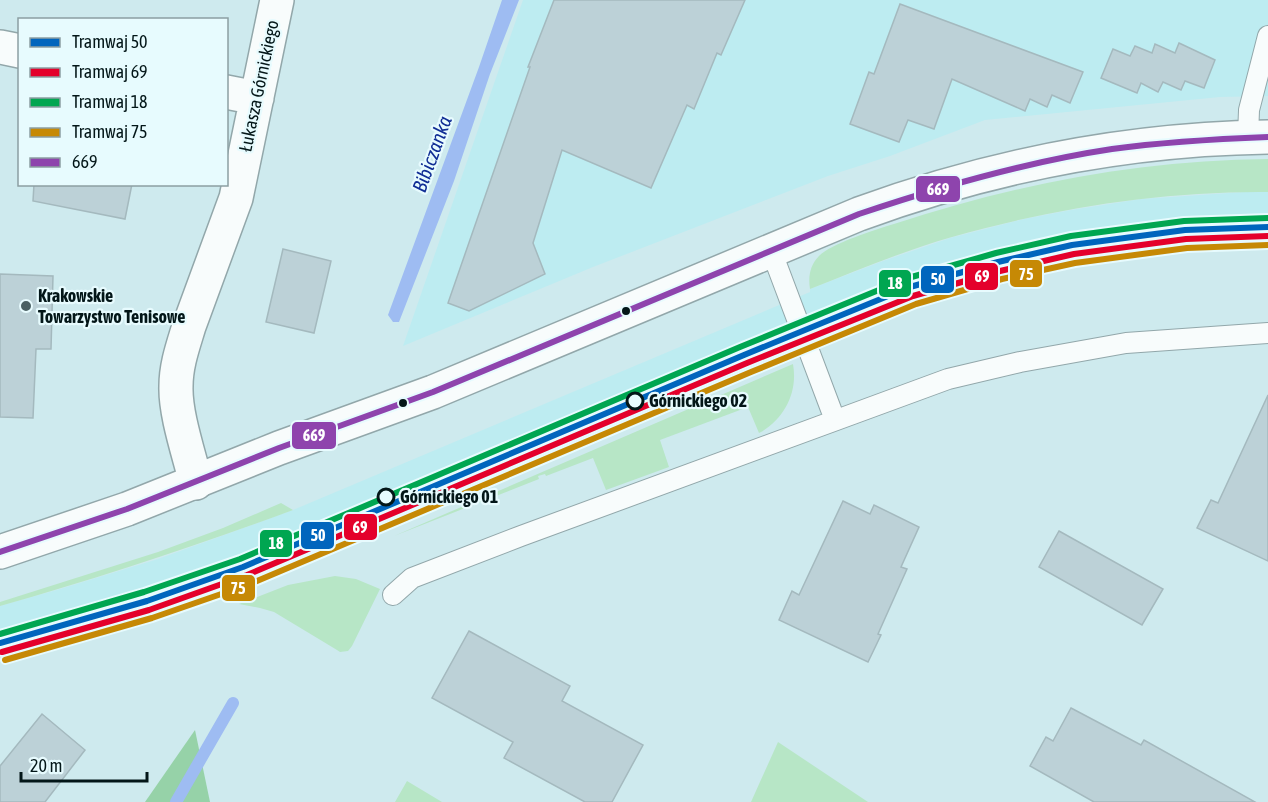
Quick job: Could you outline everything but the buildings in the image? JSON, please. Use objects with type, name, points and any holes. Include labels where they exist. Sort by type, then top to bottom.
[{"type":"street","name":"Łukasza Górnickiego","points":[[196,483],[178,410],[177,372],[189,326],[236,198],[242,95],[277,0]]},
{"type":"street","points":[[0,47],[18,51]]},
{"type":"street","points":[[0,552],[127,509],[279,448],[433,392],[771,250],[902,198],[1007,169],[1105,150],[1195,140],[1258,137]]},
{"type":"lane","points":[[1258,137],[1249,110],[1268,36]]},
{"type":"lane","points":[[771,250],[835,420]]},
{"type":"lane","points":[[393,595],[412,578],[948,379],[1020,362],[1126,343],[1268,333]]},
{"type":"shaded area","points":[[523,0],[1268,0],[1268,96],[1220,97],[985,120],[890,156],[828,176],[593,267],[403,346]]},
{"type":"shaded area","points":[[1268,192],[1268,236],[1180,241],[1092,252],[980,277],[904,300],[787,345],[348,531],[331,542],[329,540],[221,583],[0,651],[0,606],[158,559],[293,510],[810,292],[810,289],[883,261],[950,238],[1024,219],[1071,210],[1141,199]]},
{"type":"green space","points":[[1268,159],[1268,192],[1228,192],[1148,198],[1030,218],[934,243],[810,289],[812,267],[825,251],[866,233],[985,197],[1125,169],[1220,160]]},
{"type":"green space","points":[[1268,236],[1268,241],[1185,244],[1061,262],[940,293],[829,336],[827,331],[904,300],[1016,267],[1131,246]]},
{"type":"green space","points":[[793,364],[793,384],[788,403],[777,419],[759,433],[748,407],[660,440],[669,467],[606,490],[593,458],[546,476],[545,474],[538,476],[539,479],[394,536]]},
{"type":"green space","points":[[281,503],[293,510],[147,561],[0,606],[0,602],[158,552]]},
{"type":"green space","points":[[335,576],[356,579],[380,589],[348,651],[340,652],[274,612],[239,604],[288,585]]},
{"type":"green space","points":[[195,730],[210,802],[145,802]]},
{"type":"green space","points":[[778,742],[868,802],[751,802]]},
{"type":"green space","points":[[407,781],[442,802],[395,802]]},
{"type":"water","points":[[502,0],[519,0],[490,74],[454,181],[399,322],[393,322],[388,315]]},
{"type":"waterway","name":"Bibiczanka","points":[[176,802],[233,703]]},
{"type":"tram line","name":"18","points":[[0,634],[144,592],[240,559],[908,278],[996,253],[1071,236],[1184,221],[1268,218]]},
{"type":"tram line","name":"50","points":[[0,643],[147,601],[243,567],[910,287],[998,262],[1072,245],[1185,230],[1268,227]]},
{"type":"tram line","name":"69","points":[[2,652],[149,610],[247,575],[747,363],[913,296],[1000,271],[1074,254],[1186,239],[1268,236]]},
{"type":"tram line","name":"75","points":[[5,660],[152,618],[250,584],[916,304],[1002,279],[1075,263],[1187,248],[1268,245]]},
{"type":"transit line","name":"669","points":[[0,552],[127,509],[279,448],[433,392],[859,214],[984,176],[1080,154],[1151,144],[1268,137]]},
{"type":"place","name":"Krakowskie Towarzystwo Tenisowe","points":[[26,306]]},
{"type":"place","name":"Górnickiego 02","points":[[635,401]]},
{"type":"place","name":"Górnickiego 01","points":[[386,497]]}]
